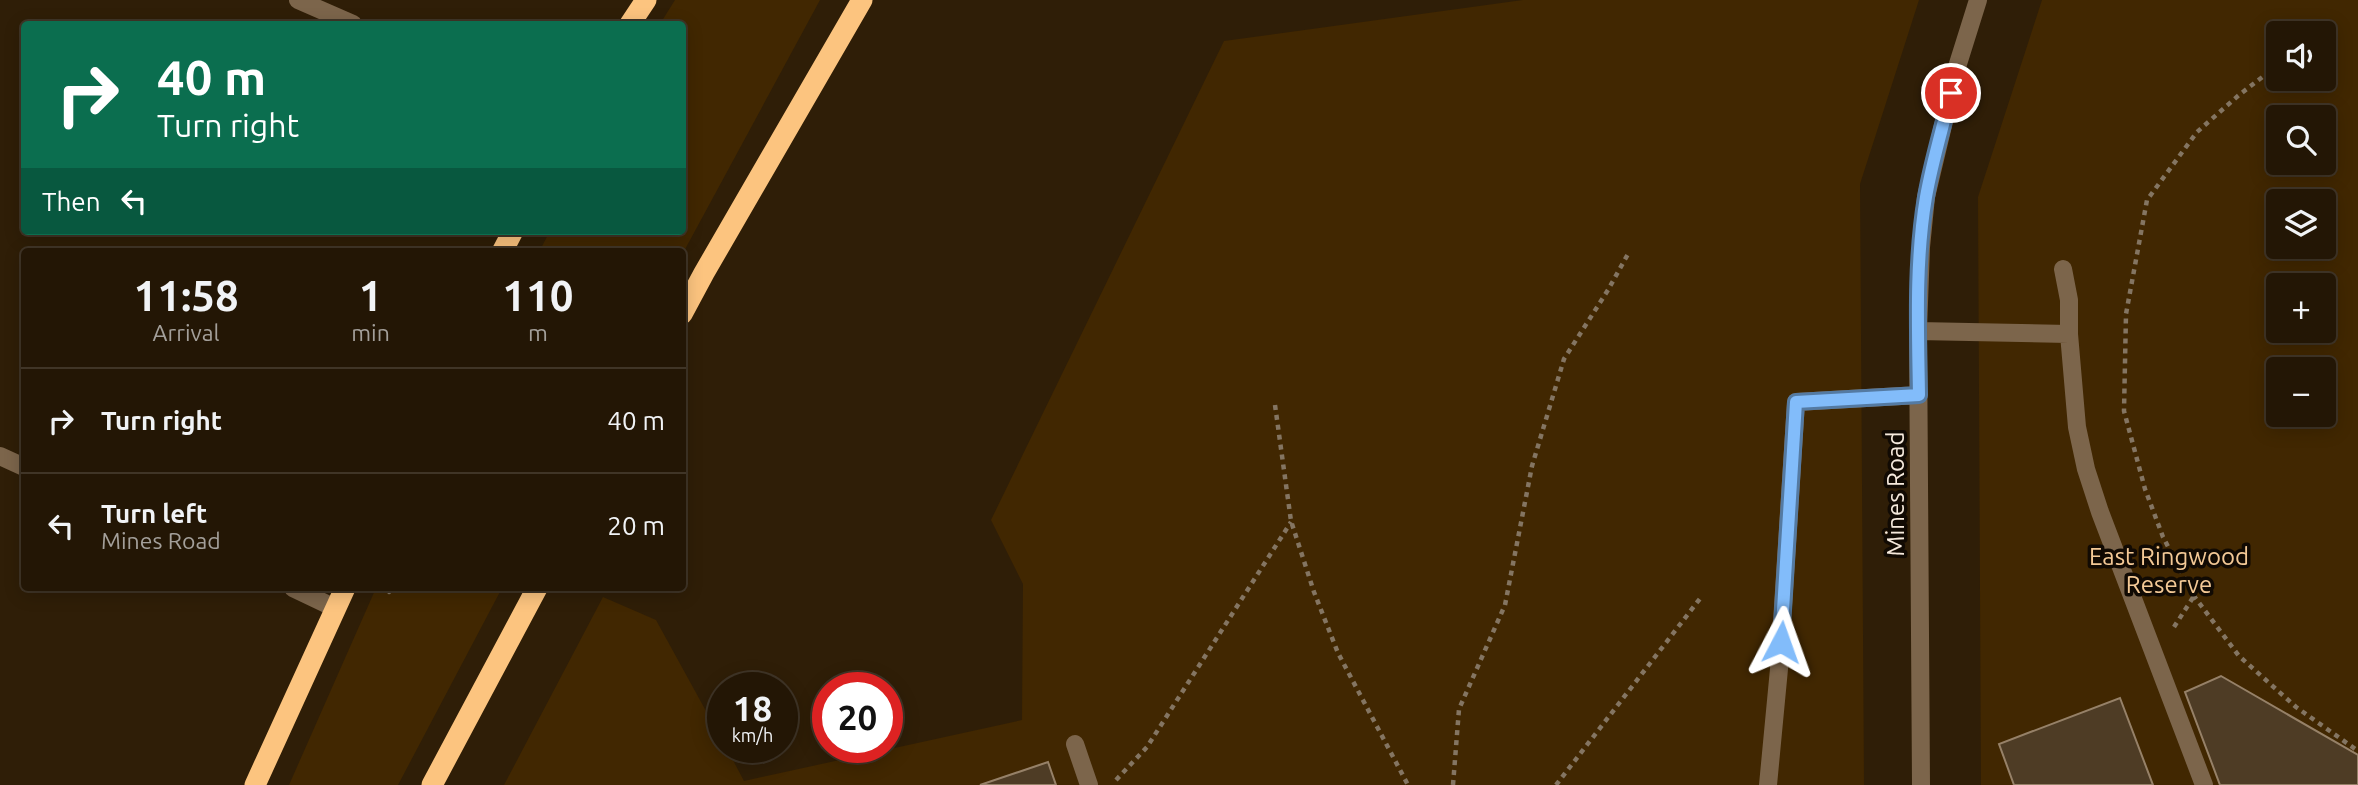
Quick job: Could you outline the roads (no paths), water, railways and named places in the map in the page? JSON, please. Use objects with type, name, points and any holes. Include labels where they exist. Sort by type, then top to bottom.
[{"type":"highway","points":[[633,21],[646,0]]},
{"type":"highway","points":[[686,307],[862,0]]},
{"type":"highway","points":[[255,785],[344,591]]},
{"type":"highway","points":[[432,785],[535,591]]},
{"type":"street","points":[[298,0],[347,21]]},
{"type":"street","name":"Mines Road","points":[[1921,785],[1918,331],[1921,247],[1926,197],[1957,67],[1978,0]]},
{"type":"street","points":[[2063,269],[2070,300],[2073,397],[2086,469],[2204,785]]},
{"type":"street","points":[[1918,331],[2069,334]]},
{"type":"street","points":[[1768,785],[1779,669],[1796,402],[1919,395]]},
{"type":"street","points":[[0,456],[21,466]]},
{"type":"street","points":[[299,591],[335,608]]},
{"type":"street","points":[[1075,744],[1089,785]]},
{"type":"park label","name":"East Ringwood Reserve","points":[[2169,570]]}]
